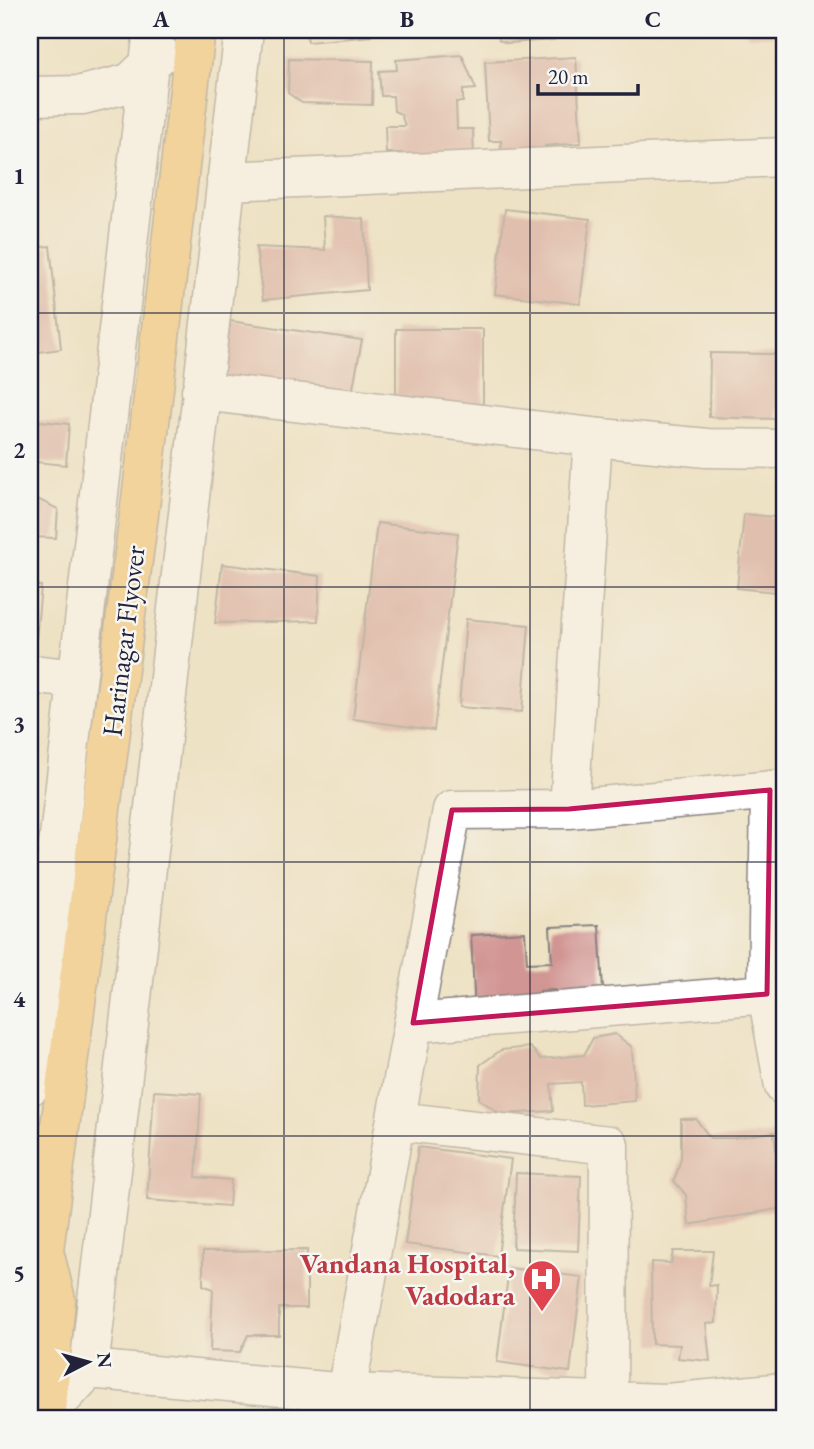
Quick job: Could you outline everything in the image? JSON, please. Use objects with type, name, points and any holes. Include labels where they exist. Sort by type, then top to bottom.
[{"type":"main road","name":"Harinagar Flyover","points":[[47,1416],[55,1300],[37,1267],[142,491],[196,30]]},
{"type":"street","points":[[30,96],[82,95],[131,83],[151,47],[183,30]]},
{"type":"street","points":[[47,1416],[89,1369],[244,30]]},
{"type":"street","points":[[30,1086],[151,47]]},
{"type":"street","points":[[226,181],[784,157]]},
{"type":"street","points":[[201,391],[593,437],[707,448],[784,449]]},
{"type":"street","points":[[569,809],[593,437]]},
{"type":"street","points":[[30,674],[77,679]]},
{"type":"street","points":[[346,1406],[452,810],[569,809],[777,790],[767,994],[784,1086]]},
{"type":"street","points":[[413,1023],[767,994]]},
{"type":"street","points":[[396,1121],[609,1145],[608,1410]]},
{"type":"street","points":[[89,1369],[346,1406],[608,1410],[784,1392]]},
{"type":"highlighted area","points":[[770,790],[767,994],[413,1023],[452,810],[569,809]]},
{"type":"building","points":[[306,30],[370,30],[371,36],[308,42]]},
{"type":"building","points":[[498,30],[553,30],[553,40],[507,43],[499,40]]},
{"type":"building","points":[[746,30],[784,30],[784,35],[747,36]]},
{"type":"building","points":[[462,55],[476,89],[463,90],[463,102],[456,102],[457,129],[473,129],[474,158],[402,160],[401,153],[386,153],[385,126],[405,126],[401,114],[394,111],[393,96],[381,96],[379,71],[397,70],[396,60]]},
{"type":"building","points":[[576,57],[581,143],[545,146],[545,156],[502,158],[501,141],[489,141],[485,62]]},
{"type":"building","points":[[289,59],[373,61],[372,105],[302,103],[288,93]]},
{"type":"building","points":[[505,209],[590,219],[580,304],[495,294]]},
{"type":"building","points":[[323,216],[364,219],[367,290],[263,300],[256,247],[325,250]]},
{"type":"building","points":[[50,246],[61,349],[30,353],[30,248]]},
{"type":"building","points":[[230,321],[362,340],[352,393],[223,382]]},
{"type":"building","points":[[396,329],[483,329],[483,404],[396,404]]},
{"type":"building","points":[[710,353],[778,354],[776,419],[709,417]]},
{"type":"building","points":[[30,420],[69,424],[66,465],[36,462],[33,497],[58,509],[56,538],[30,537]]},
{"type":"building","points":[[744,514],[784,518],[784,593],[737,588]]},
{"type":"building","points":[[377,523],[458,533],[434,730],[353,719]]},
{"type":"building","points":[[222,564],[320,576],[318,621],[215,623]]},
{"type":"building","points":[[30,585],[41,586],[35,651],[30,650]]},
{"type":"building","points":[[466,619],[529,625],[522,712],[459,707]]},
{"type":"building","points":[[599,925],[604,1005],[556,1007],[555,990],[540,991],[540,1008],[475,1012],[471,935],[525,932],[527,963],[552,962],[550,927]]},
{"type":"building","points":[[615,1034],[632,1047],[635,1101],[582,1105],[581,1082],[551,1084],[553,1111],[501,1114],[479,1099],[480,1065],[501,1050],[530,1047],[541,1059],[584,1055],[593,1038]]},
{"type":"building","points":[[154,1091],[201,1094],[196,1177],[231,1180],[229,1206],[147,1200]]},
{"type":"building","points":[[681,1119],[696,1119],[710,1138],[733,1138],[774,1132],[783,1208],[689,1225],[686,1195],[674,1181],[681,1159]]},
{"type":"building","points":[[418,1147],[511,1159],[498,1256],[405,1244]]},
{"type":"building","points":[[516,1173],[581,1176],[578,1251],[513,1248]]},
{"type":"building","points":[[307,1250],[307,1308],[279,1308],[279,1335],[248,1335],[240,1352],[210,1351],[213,1289],[203,1285],[203,1251]]},
{"type":"building","points":[[673,1251],[713,1251],[709,1286],[717,1285],[716,1323],[706,1324],[710,1361],[678,1358],[680,1345],[652,1344],[651,1262],[671,1263]]},
{"type":"building","points":[[509,1268],[582,1277],[570,1372],[497,1362]]},
{"type":"place","name":"Vandana Hospital, Vadodara","points":[[542,1313]]}]
